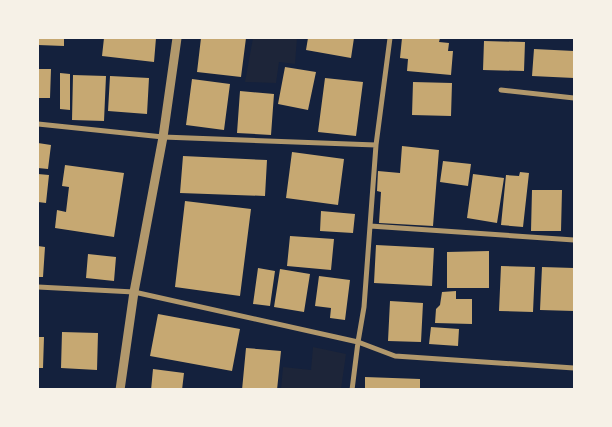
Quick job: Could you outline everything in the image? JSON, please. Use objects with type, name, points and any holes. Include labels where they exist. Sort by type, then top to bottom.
[{"type":"street","points":[[120,390],[134,292],[163,137],[178,38]]},
{"type":"street","points":[[352,390],[364,307],[376,145],[390,38]]},
{"type":"street","points":[[501,90],[574,98]]},
{"type":"street","points":[[38,124],[163,137],[376,145]]},
{"type":"street","points":[[370,226],[574,240]]},
{"type":"street","points":[[38,287],[134,292],[358,342],[395,356],[574,368]]},
{"type":"shaded area","points":[[253,38],[297,38],[295,64],[279,62],[276,83],[245,82]]},
{"type":"shaded area","points":[[313,347],[346,354],[341,389],[281,389],[283,367],[311,370]]},
{"type":"building","points":[[38,38],[64,38],[64,46],[38,45]]},
{"type":"building","points":[[104,38],[156,38],[154,62],[102,56]]},
{"type":"building","points":[[201,38],[246,38],[241,77],[197,72]]},
{"type":"building","points":[[308,38],[354,38],[351,58],[306,50]]},
{"type":"building","points":[[402,38],[440,38],[439,42],[449,43],[448,51],[453,51],[451,75],[407,71],[408,59],[400,58]]},
{"type":"building","points":[[484,41],[525,42],[524,71],[483,70]]},
{"type":"building","points":[[534,49],[574,51],[574,78],[532,76]]},
{"type":"building","points":[[285,67],[316,72],[308,110],[278,104]]},
{"type":"building","points":[[38,69],[51,69],[50,98],[38,98]]},
{"type":"building","points":[[60,73],[70,74],[70,110],[60,109]]},
{"type":"building","points":[[73,75],[106,76],[104,121],[72,120]]},
{"type":"building","points":[[110,76],[149,78],[147,114],[108,111]]},
{"type":"building","points":[[325,78],[363,82],[356,136],[318,132]]},
{"type":"building","points":[[192,79],[230,84],[224,130],[186,125]]},
{"type":"building","points":[[413,82],[452,83],[451,116],[412,115]]},
{"type":"building","points":[[240,91],[274,94],[271,135],[237,133]]},
{"type":"building","points":[[38,143],[51,145],[48,169],[38,168]]},
{"type":"building","points":[[402,146],[439,150],[433,226],[379,223],[381,192],[377,191],[378,171],[400,173]]},
{"type":"building","points":[[292,152],[344,159],[338,205],[286,198]]},
{"type":"building","points":[[183,156],[267,160],[265,196],[180,193]]},
{"type":"building","points":[[443,161],[471,164],[468,186],[440,182]]},
{"type":"building","points":[[65,165],[124,173],[114,237],[55,228],[57,210],[66,212],[69,187],[62,186]]},
{"type":"building","points":[[520,172],[529,173],[523,227],[501,225],[506,175],[519,176]]},
{"type":"building","points":[[38,174],[49,175],[46,203],[38,202]]},
{"type":"building","points":[[473,174],[504,178],[497,223],[467,218]]},
{"type":"building","points":[[532,190],[562,190],[561,231],[531,231]]},
{"type":"building","points":[[185,201],[251,209],[240,296],[175,287]]},
{"type":"building","points":[[321,211],[355,214],[353,233],[320,231]]},
{"type":"building","points":[[290,236],[334,239],[331,270],[287,266]]},
{"type":"building","points":[[376,245],[434,248],[432,286],[374,283]]},
{"type":"building","points":[[38,246],[45,247],[43,277],[38,277]]},
{"type":"building","points":[[489,251],[489,288],[447,288],[447,252]]},
{"type":"building","points":[[88,254],[116,257],[114,281],[86,278]]},
{"type":"building","points":[[501,266],[535,267],[533,312],[499,311]]},
{"type":"building","points":[[542,267],[574,268],[574,311],[540,310]]},
{"type":"building","points":[[258,268],[275,271],[270,306],[253,304]]},
{"type":"building","points":[[280,269],[310,274],[304,312],[274,307]]},
{"type":"building","points":[[319,276],[350,280],[345,320],[330,318],[331,308],[315,306]]},
{"type":"building","points":[[456,291],[456,299],[472,299],[472,324],[435,323],[436,309],[440,305],[442,292]]},
{"type":"building","points":[[390,301],[423,303],[421,342],[388,341]]},
{"type":"building","points":[[158,314],[240,329],[232,371],[150,356]]},
{"type":"building","points":[[431,327],[459,329],[458,346],[429,344]]},
{"type":"building","points":[[62,332],[98,333],[97,370],[61,368]]},
{"type":"building","points":[[38,337],[44,337],[43,368],[38,368]]},
{"type":"building","points":[[246,348],[281,351],[277,390],[242,390]]},
{"type":"building","points":[[153,369],[184,373],[182,390],[151,390]]},
{"type":"building","points":[[365,377],[420,379],[420,390],[365,390]]}]
